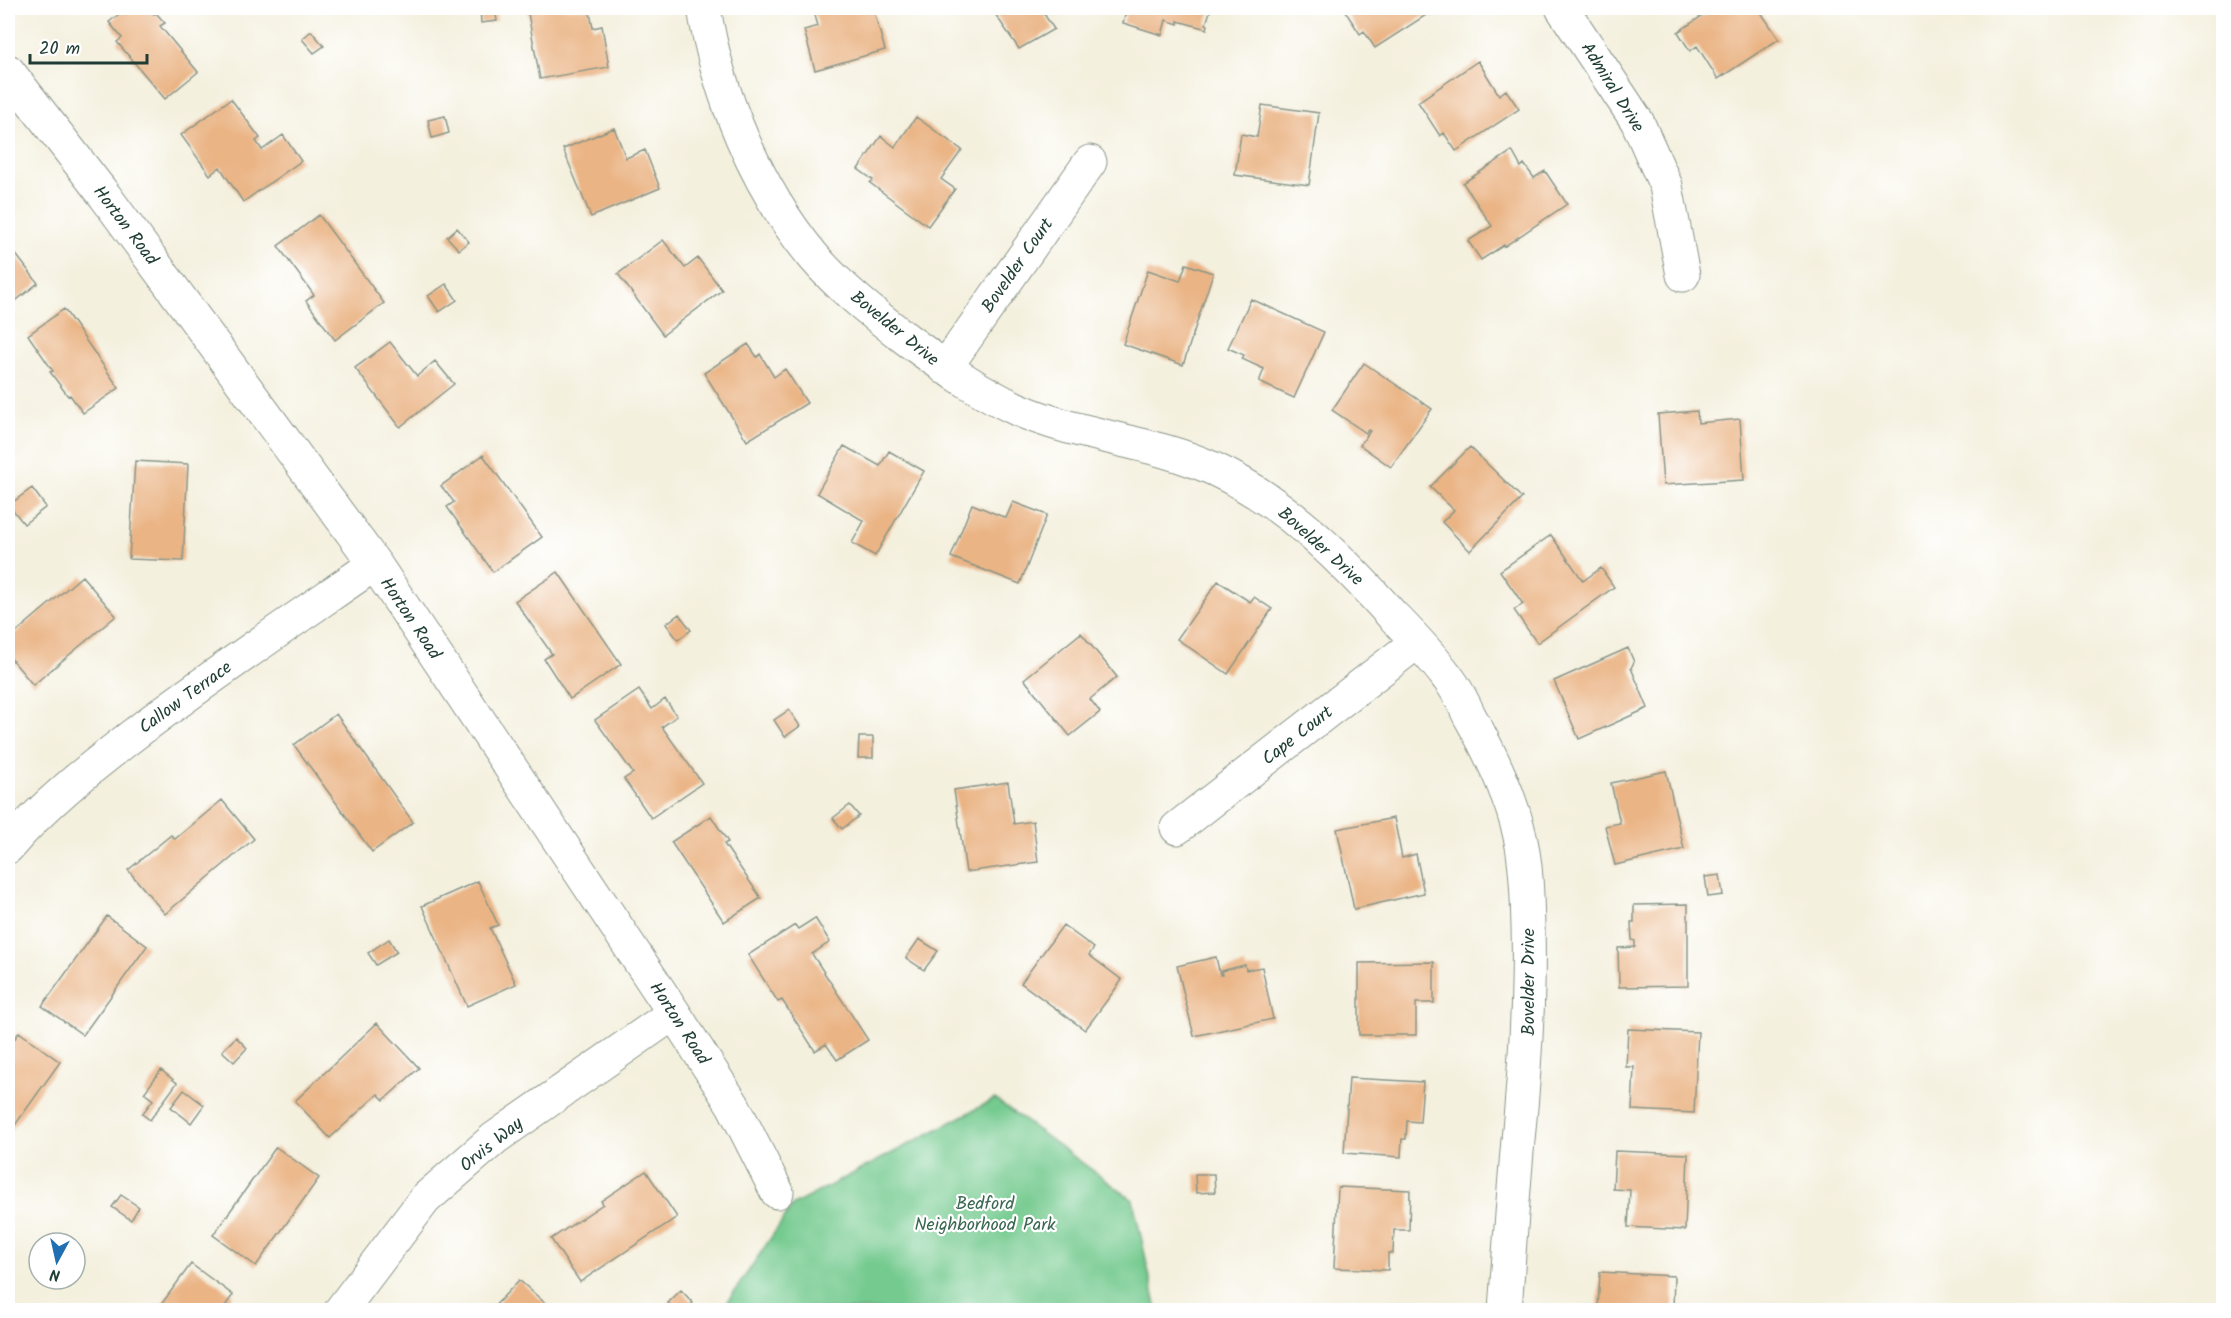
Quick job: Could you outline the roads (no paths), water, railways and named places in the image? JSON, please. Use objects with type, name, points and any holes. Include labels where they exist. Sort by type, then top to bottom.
[{"type":"street","name":"Bovelder Drive","points":[[704,8],[722,78],[739,128],[757,170],[784,218],[815,258],[854,297],[945,368],[1018,409],[1070,427],[1153,448],[1211,468],[1253,490],[1293,517],[1342,560],[1451,681],[1504,787],[1521,841],[1528,922],[1527,1037],[1505,1311]]},
{"type":"street","name":"Admiral Drive","points":[[1562,8],[1637,121],[1666,186],[1676,228],[1683,275]]},
{"type":"street","name":"Horton Road","points":[[8,71],[105,196],[375,564],[674,1012],[733,1105],[777,1192]]},
{"type":"street","name":"Bovelder Court","points":[[945,368],[1090,162]]},
{"type":"street","name":"Callow Terrace","points":[[8,847],[25,826],[90,768],[188,693],[375,564]]},
{"type":"street","name":"Cape Court","points":[[1177,828],[1417,642]]},
{"type":"street","name":"Orvis Way","points":[[341,1311],[425,1199],[495,1138],[674,1012]]},
{"type":"park label","name":"Bedford Neighborhood Park","points":[[985,1213]]}]
